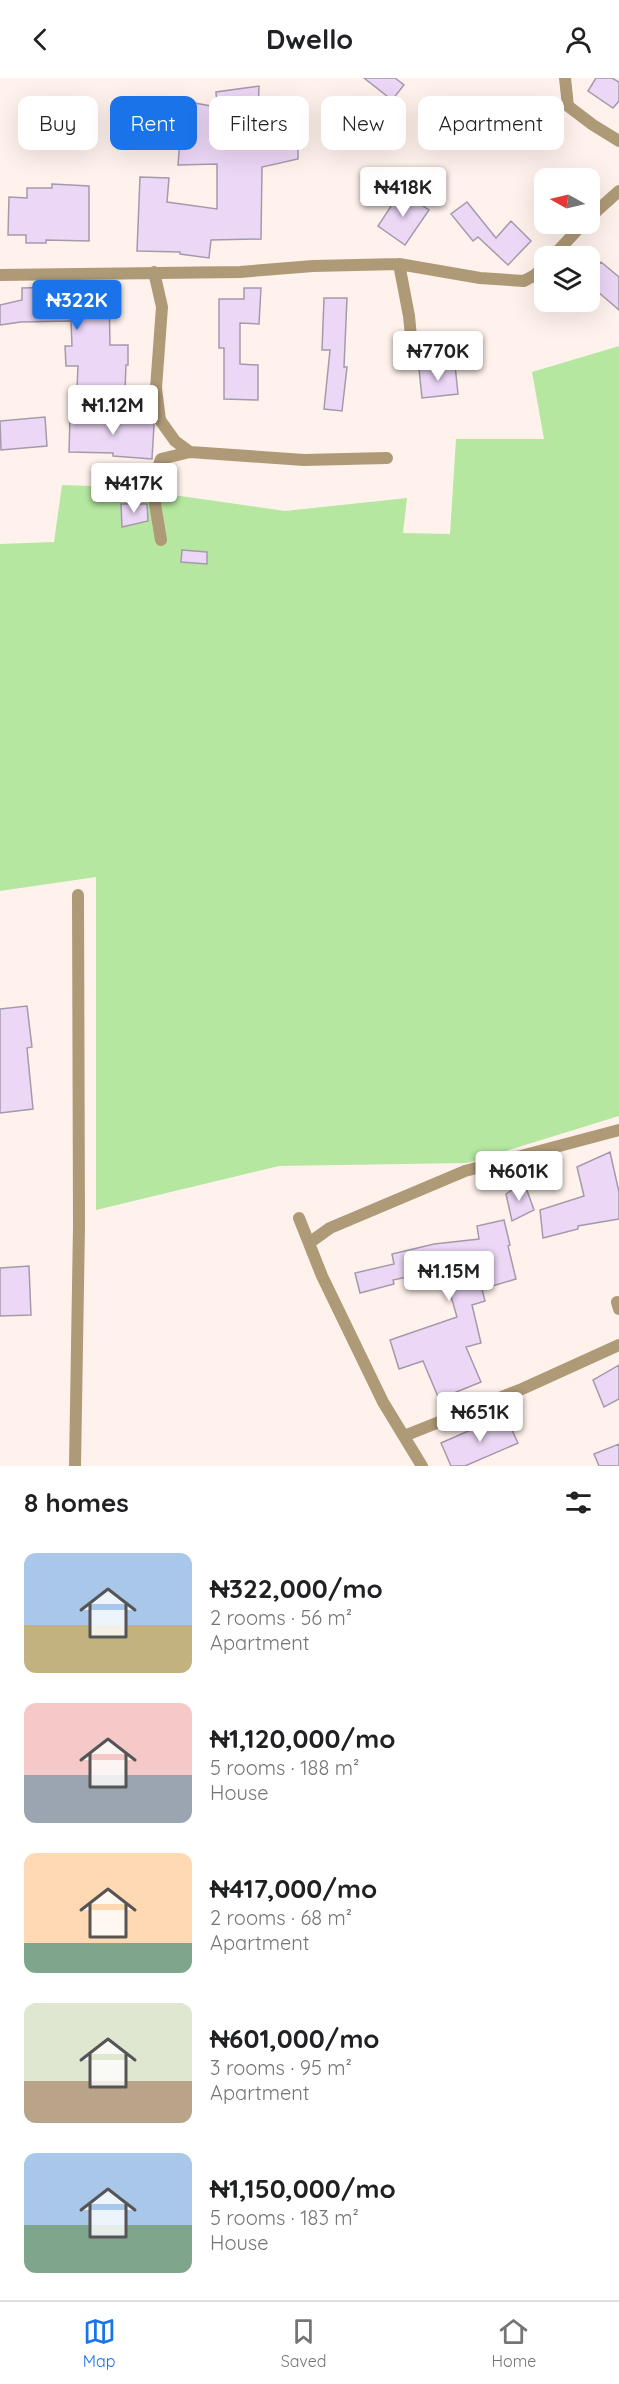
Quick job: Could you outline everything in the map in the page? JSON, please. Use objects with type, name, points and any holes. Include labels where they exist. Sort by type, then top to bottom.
[{"type":"street","points":[[566,78],[568,106],[592,125],[619,141]]},
{"type":"street","points":[[600,208],[619,191]]},
{"type":"street","points":[[562,246],[574,234]]},
{"type":"street","points":[[0,275],[240,272],[313,266],[399,264],[480,278],[524,281],[534,276]]},
{"type":"street","points":[[399,264],[409,316],[413,357]]},
{"type":"street","points":[[154,272],[162,307],[156,388],[160,420],[175,441],[190,452]]},
{"type":"street","points":[[161,540],[152,486],[161,459],[190,452],[304,460],[387,458]]},
{"type":"street","points":[[75,1466],[79,1226],[78,895]]},
{"type":"street","points":[[309,1244],[330,1228],[465,1172],[619,1130]]},
{"type":"street","points":[[299,1218],[322,1276],[383,1402],[422,1466]]},
{"type":"street","points":[[404,1436],[522,1389],[619,1346]]},
{"type":"green space","points":[[619,346],[619,1116],[467,1163],[279,1166],[96,1210],[96,877],[0,891],[0,544],[54,542],[62,485],[117,487],[285,511],[407,498],[403,533],[450,534],[456,439],[544,439],[532,372]]},
{"type":"building","points":[[364,78],[395,78],[404,85],[395,96],[387,96]]},
{"type":"building","points":[[596,78],[612,78],[619,82],[619,101],[613,108],[588,91]]},
{"type":"building","points":[[259,86],[259,96],[216,96],[216,92]]},
{"type":"building","points":[[197,103],[209,106],[209,150],[298,150],[298,159],[262,167],[261,239],[211,240],[209,258],[180,254],[180,252],[137,251],[140,177],[169,178],[167,202],[217,209],[217,164],[178,165],[179,150],[197,150]]},
{"type":"building","points":[[52,184],[89,186],[89,241],[46,240],[46,243],[26,243],[26,235],[8,235],[9,197],[27,198],[27,188],[52,188]]},
{"type":"building","points":[[401,191],[429,210],[405,245],[378,226]]},
{"type":"building","points":[[467,202],[496,238],[511,221],[531,241],[508,265],[478,237],[473,241],[451,214]]},
{"type":"building","points":[[600,263],[619,277],[619,310],[600,294]]},
{"type":"building","points":[[64,287],[64,289],[109,288],[110,345],[128,345],[125,390],[77,389],[78,366],[66,366],[65,346],[72,346],[71,321],[21,322],[0,325],[0,305],[22,300],[22,288]]},
{"type":"building","points":[[244,288],[261,288],[259,324],[240,323],[240,364],[258,365],[258,400],[224,399],[224,348],[219,348],[219,299],[244,299]]},
{"type":"building","points":[[324,298],[347,298],[344,367],[347,367],[342,411],[324,409],[330,350],[322,350]]},
{"type":"building","points":[[455,365],[458,394],[422,398],[419,369]]},
{"type":"building","points":[[45,417],[47,446],[1,450],[0,421]]},
{"type":"building","points":[[70,417],[151,418],[154,425],[152,459],[113,456],[113,453],[69,452]]},
{"type":"building","points":[[121,504],[147,504],[148,521],[122,527]]},
{"type":"building","points":[[182,550],[207,552],[207,564],[181,562]]},
{"type":"building","points":[[27,1006],[32,1047],[27,1048],[33,1109],[0,1113],[0,1009]]},
{"type":"building","points":[[610,1152],[619,1192],[619,1219],[578,1226],[578,1229],[543,1238],[540,1210],[584,1196],[577,1167]]},
{"type":"building","points":[[524,1182],[534,1210],[512,1221],[506,1194]]},
{"type":"building","points":[[504,1220],[516,1279],[482,1289],[485,1301],[472,1305],[481,1343],[466,1347],[481,1382],[439,1399],[423,1361],[399,1369],[390,1340],[457,1317],[443,1269],[393,1280],[394,1284],[360,1293],[355,1273],[394,1264],[392,1254],[434,1244],[479,1239],[477,1226]]},
{"type":"building","points":[[29,1266],[31,1315],[0,1316],[0,1268]]},
{"type":"building","points":[[619,1365],[619,1399],[604,1407],[593,1380]]},
{"type":"building","points":[[505,1415],[518,1443],[465,1466],[451,1466],[441,1443]]},
{"type":"building","points":[[619,1444],[619,1466],[599,1466],[594,1454]]}]
